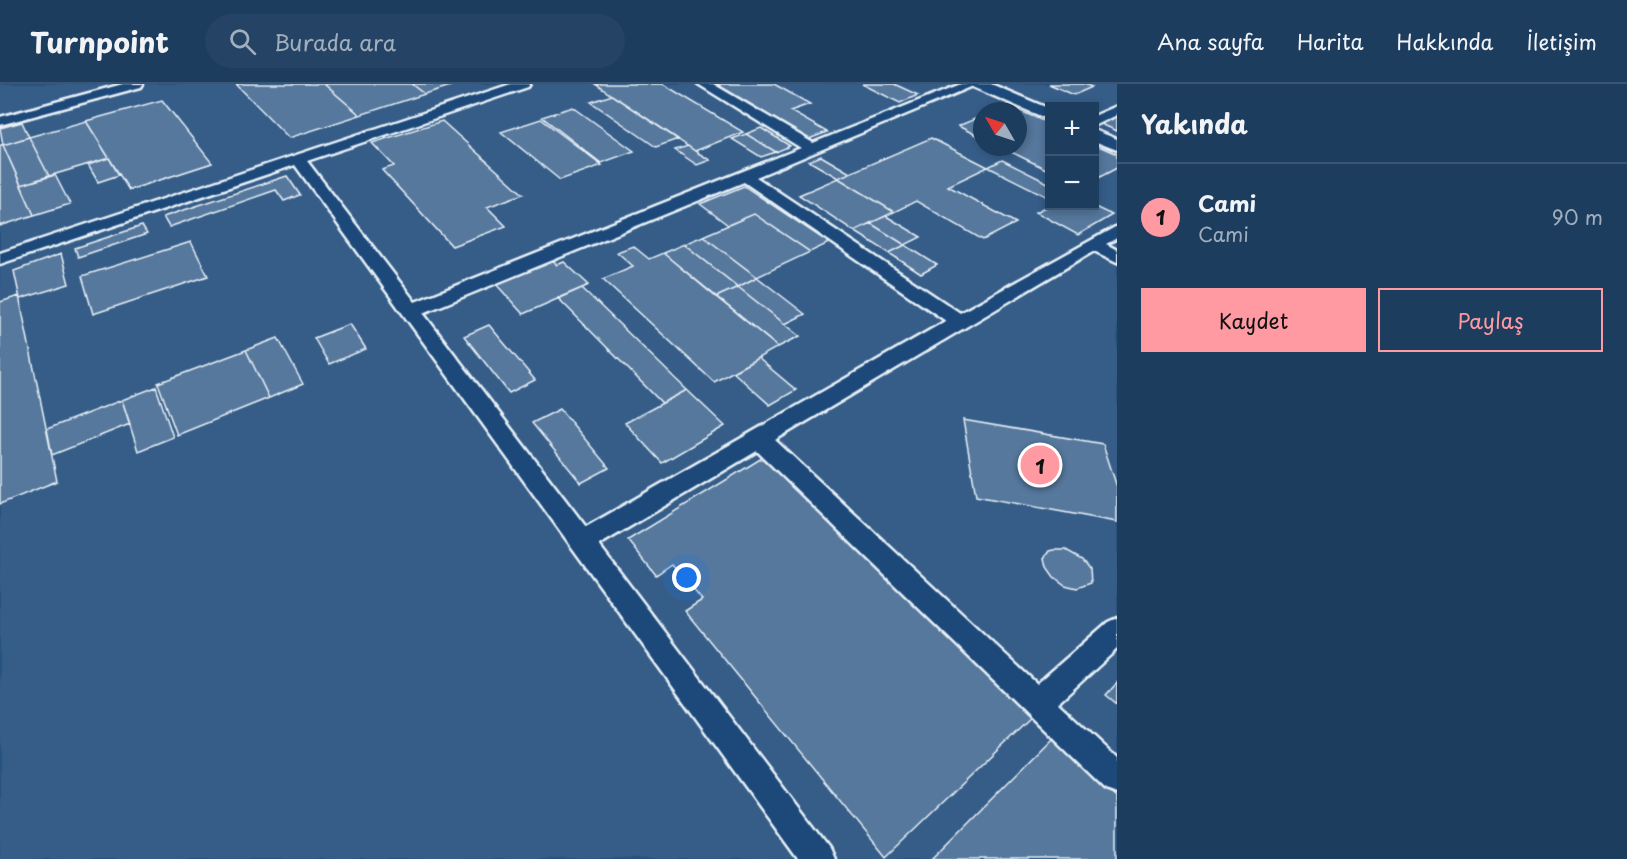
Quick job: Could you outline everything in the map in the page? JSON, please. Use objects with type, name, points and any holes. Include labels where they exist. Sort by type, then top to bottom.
[{"type":"street","points":[[0,121],[137,84]]},
{"type":"street","points":[[0,259],[524,84]]},
{"type":"street","points":[[704,84],[812,149]]},
{"type":"street","points":[[411,311],[972,84]]},
{"type":"street","points":[[978,84],[1045,113]]},
{"type":"street","points":[[1099,120],[1117,110]]},
{"type":"street","points":[[1099,137],[1117,145]]},
{"type":"street","points":[[299,160],[818,859]]},
{"type":"street","points":[[745,176],[960,322]]},
{"type":"street","points":[[582,542],[1117,231]]},
{"type":"street","points":[[1094,244],[1117,256]]},
{"type":"street","points":[[759,439],[1117,779]]},
{"type":"street","points":[[1037,703],[1117,631]]},
{"type":"shaded area","points":[[0,84],[1117,84],[1117,859],[0,859]]},
{"type":"building","points":[[236,84],[324,84],[360,115],[289,138]]},
{"type":"building","points":[[324,84],[412,84],[425,94],[360,115]]},
{"type":"building","points":[[412,84],[457,84],[425,94]]},
{"type":"building","points":[[595,84],[663,84],[743,132],[695,151]]},
{"type":"building","points":[[713,84],[774,84],[810,104],[790,111],[827,132],[809,139]]},
{"type":"building","points":[[862,84],[894,84],[918,95],[900,103]]},
{"type":"building","points":[[1049,84],[1084,84],[1092,87],[1074,95]]},
{"type":"building","points":[[612,95],[678,139],[656,147],[591,102]]},
{"type":"building","points":[[162,100],[212,163],[129,190],[86,121]]},
{"type":"building","points":[[573,107],[634,151],[601,163],[542,117]]},
{"type":"building","points":[[1027,114],[1045,122],[1045,169],[1019,156],[1027,156]]},
{"type":"building","points":[[1117,116],[1117,131],[1101,124]]},
{"type":"building","points":[[541,119],[602,165],[560,180],[501,132]]},
{"type":"building","points":[[973,120],[973,134],[958,126]]},
{"type":"building","points":[[86,121],[109,158],[49,176],[29,137]]},
{"type":"building","points":[[442,121],[523,194],[487,207],[506,226],[452,246],[382,170],[394,166],[372,143]]},
{"type":"building","points":[[22,122],[29,137],[3,145],[0,128]]},
{"type":"building","points":[[761,128],[790,146],[776,152],[746,134]]},
{"type":"building","points":[[746,134],[776,152],[761,157],[732,139]]},
{"type":"building","points":[[29,137],[49,176],[21,185],[3,145]]},
{"type":"building","points":[[931,138],[988,167],[948,186],[1016,223],[983,240],[916,201],[894,212],[838,178]]},
{"type":"building","points":[[0,145],[3,145],[34,215],[0,226]]},
{"type":"building","points":[[688,146],[710,160],[697,165],[675,150]]},
{"type":"building","points":[[1099,146],[1117,154],[1117,168],[1099,177]]},
{"type":"building","points":[[821,156],[850,173],[838,178],[809,161]]},
{"type":"building","points":[[109,158],[119,175],[98,182],[88,165]]},
{"type":"building","points":[[1002,160],[1045,182],[1045,196],[988,167]]},
{"type":"building","points":[[55,175],[70,204],[34,215],[21,185]]},
{"type":"building","points":[[287,176],[300,195],[284,201],[276,190],[169,227],[163,217]]},
{"type":"building","points":[[838,178],[894,212],[854,231],[799,195]]},
{"type":"building","points":[[744,186],[829,243],[810,252],[754,214],[728,225],[700,204]]},
{"type":"building","points":[[1045,208],[1045,210],[1099,209],[1112,215],[1078,235],[1036,212]]},
{"type":"building","points":[[754,214],[810,252],[757,277],[703,236]]},
{"type":"building","points":[[886,216],[921,237],[905,245],[870,223]]},
{"type":"building","points":[[870,223],[905,245],[889,253],[854,231]]},
{"type":"building","points":[[142,226],[147,234],[78,257],[75,248]]},
{"type":"building","points":[[703,236],[757,277],[738,287],[684,244]]},
{"type":"building","points":[[191,242],[208,276],[93,314],[82,276]]},
{"type":"building","points":[[684,244],[738,287],[716,297],[663,253]]},
{"type":"building","points":[[905,245],[937,265],[921,274],[889,253]]},
{"type":"building","points":[[633,246],[649,259],[663,253],[778,347],[714,382],[603,279],[633,266],[617,252]]},
{"type":"building","points":[[61,254],[69,284],[20,299],[14,271]]},
{"type":"building","points":[[553,261],[557,265],[564,262],[589,285],[523,314],[496,284]]},
{"type":"building","points":[[757,277],[805,314],[785,324],[738,287]]},
{"type":"building","points":[[738,287],[800,336],[778,347],[716,297]]},
{"type":"building","points":[[582,288],[687,390],[662,403],[558,298]]},
{"type":"building","points":[[19,296],[57,481],[0,504],[0,302]]},
{"type":"building","points":[[350,324],[366,349],[329,364],[314,338]]},
{"type":"building","points":[[489,325],[535,380],[509,393],[464,336]]},
{"type":"building","points":[[278,338],[303,384],[269,398],[246,350]]},
{"type":"building","points":[[246,350],[269,398],[177,435],[158,383]]},
{"type":"building","points":[[758,358],[796,390],[770,405],[733,372]]},
{"type":"building","points":[[156,387],[173,437],[138,451],[122,400]]},
{"type":"building","points":[[687,390],[725,426],[662,463],[625,423]]},
{"type":"building","points":[[122,400],[130,424],[52,455],[47,429]]},
{"type":"building","points":[[560,409],[609,468],[581,483],[532,423]]},
{"type":"building","points":[[963,420],[1103,444],[1117,487],[1117,522],[976,496]]},
{"type":"building","points":[[762,458],[1032,717],[886,857],[685,611],[702,600],[672,564],[656,575],[628,540]]},
{"type":"building","points":[[1066,550],[1082,559],[1090,569],[1091,583],[1077,588],[1065,585],[1054,577],[1047,567],[1045,558],[1050,551]]},
{"type":"building","points":[[1117,683],[1117,704],[1106,695]]},
{"type":"building","points":[[1053,737],[1117,798],[1117,859],[932,859]]},
{"type":"place","name":"Cami","points":[[1040,465]]}]
